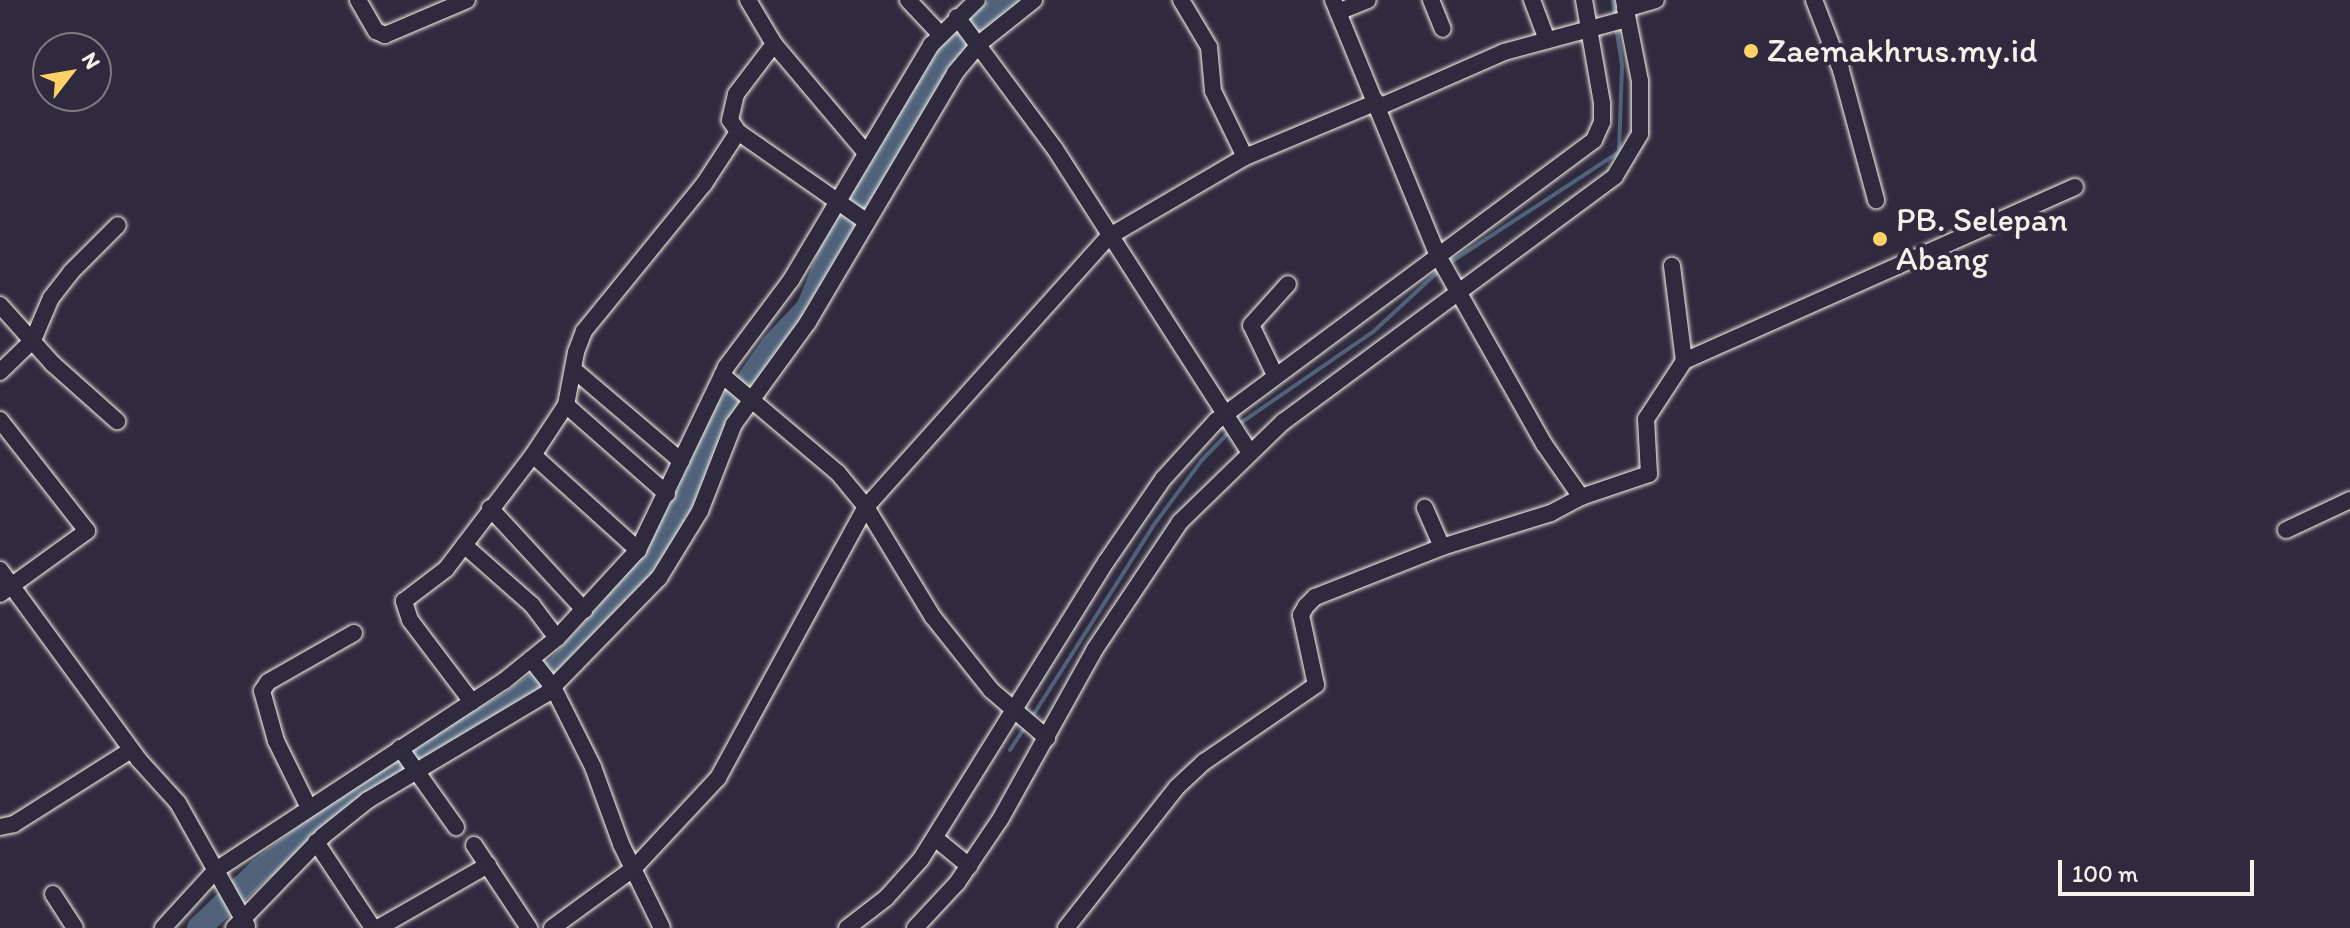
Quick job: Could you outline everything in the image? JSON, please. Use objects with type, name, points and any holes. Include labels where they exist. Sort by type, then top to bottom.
[{"type":"street","points":[[358,0],[376,31],[385,35],[467,0]]},
{"type":"street","points":[[748,0],[774,44],[866,153]]},
{"type":"street","points":[[908,0],[941,35]]},
{"type":"street","points":[[0,570],[6,590],[131,750],[178,803],[240,920],[316,842],[368,800],[407,759],[472,702],[534,662],[638,550],[725,378],[791,280],[941,35],[977,0]]},
{"type":"street","points":[[163,928],[219,876],[309,808],[407,759],[515,715],[553,686],[659,578],[700,511],[734,424],[750,395],[787,355],[863,219],[955,73],[978,41],[1034,0]]},
{"type":"street","points":[[1181,0],[1209,47],[1213,91],[1245,157]]},
{"type":"street","points":[[1368,0],[1335,6],[1439,258],[1544,444],[1581,497]]},
{"type":"street","points":[[1431,0],[1443,29]]},
{"type":"street","points":[[1532,0],[1547,40]]},
{"type":"street","points":[[847,928],[886,898],[936,839],[1163,479],[1226,417],[1275,375],[1439,258],[1594,140],[1602,122],[1602,103],[1584,0]]},
{"type":"street","points":[[552,928],[633,869],[718,778],[866,507],[1108,237],[1245,157],[1493,57],[1590,29],[1656,0]]},
{"type":"street","points":[[1814,0],[1841,70],[1876,200]]},
{"type":"street","points":[[915,928],[969,866],[1095,649],[1163,547],[1246,449],[1458,287],[1615,176],[1631,154],[1640,134],[1641,105],[1624,12]]},
{"type":"street","points":[[959,20],[978,41],[1055,149],[1108,237],[1246,449]]},
{"type":"street","points":[[774,44],[729,106],[730,120],[738,132],[863,219]]},
{"type":"street","points":[[472,702],[403,604],[464,545],[533,455],[566,405],[584,331],[704,184],[738,132]]},
{"type":"street","points":[[1066,928],[1177,787],[1204,762],[1316,685],[1301,615],[1315,597],[1442,547],[1551,513],[1581,497],[1649,474],[1646,419],[1684,361],[2075,187]]},
{"type":"street","points":[[0,372],[33,340],[51,298],[118,225]]},
{"type":"street","points":[[1672,266],[1684,361]]},
{"type":"street","points":[[1275,375],[1251,325],[1288,284]]},
{"type":"street","points":[[0,305],[117,421]]},
{"type":"street","points":[[573,369],[681,461]]},
{"type":"street","points":[[725,378],[816,450],[866,507],[933,617],[1014,712],[1043,735]]},
{"type":"street","points":[[566,405],[667,494]]},
{"type":"street","points":[[0,420],[87,531],[6,590]]},
{"type":"street","points":[[533,455],[638,550]]},
{"type":"street","points":[[2286,530],[2350,500]]},
{"type":"street","points":[[490,508],[584,610]]},
{"type":"street","points":[[1425,508],[1442,547]]},
{"type":"street","points":[[464,545],[532,605],[557,638]]},
{"type":"street","points":[[309,808],[276,741],[262,691],[268,682],[354,633]]},
{"type":"street","points":[[534,662],[553,686],[593,767],[633,869],[662,928]]},
{"type":"street","points":[[0,827],[14,824],[131,750]]},
{"type":"street","points":[[407,759],[456,827]]},
{"type":"street","points":[[936,839],[969,866]]},
{"type":"street","points":[[316,842],[376,928],[488,865]]},
{"type":"street","points":[[474,845],[529,928]]},
{"type":"street","points":[[53,894],[75,928]]},
{"type":"waterway","points":[[199,928],[260,870],[392,772],[510,704],[559,667],[608,614],[681,510],[727,411],[773,345],[808,308],[830,254],[913,113],[939,59],[1007,0]]},
{"type":"waterway","points":[[1613,0],[1615,17]]},
{"type":"waterway","points":[[1448,264],[1619,152],[1622,65],[1616,26]]},
{"type":"waterway","points":[[1239,424],[1373,332],[1441,269]]},
{"type":"waterway","points":[[1032,717],[1153,526],[1202,460],[1232,429]]},
{"type":"waterway","points":[[1010,750],[1027,724]]},
{"type":"place","name":"Zaemakhrus.my.id","points":[[1751,51]]},
{"type":"place","name":"PB. Selepan Abang","points":[[1880,239]]}]
